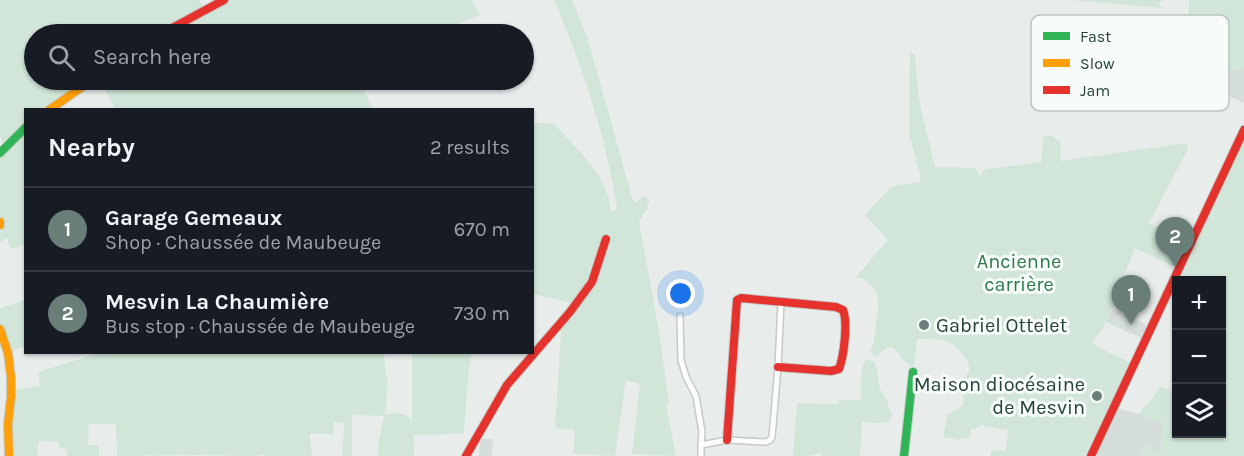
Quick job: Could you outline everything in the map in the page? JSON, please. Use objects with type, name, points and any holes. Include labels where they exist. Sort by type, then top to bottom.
[{"type":"street","points":[[180,24],[224,0]]},
{"type":"street","points":[[52,108],[78,90]]},
{"type":"street","points":[[0,153],[24,129]]},
{"type":"street","points":[[1091,456],[1244,130]]},
{"type":"street","points":[[534,354],[592,282],[606,239]]},
{"type":"street","points":[[727,440],[736,303],[741,298],[843,310],[846,317],[842,362],[839,369],[831,371],[778,367]]},
{"type":"street","points":[[701,445],[727,440],[766,442],[771,439],[782,302]]},
{"type":"street","points":[[680,315],[681,360],[686,377],[696,396],[702,432],[701,456]]},
{"type":"street","points":[[0,329],[7,347],[11,377],[8,424],[9,456]]},
{"type":"street","points":[[466,456],[507,385],[534,354]]},
{"type":"street","points":[[904,456],[914,372]]},
{"type":"shaded area","points":[[1244,68],[1244,103],[1229,96],[1229,70]]},
{"type":"shaded area","points":[[1113,309],[1152,327],[1146,340],[1106,322]]},
{"type":"shaded area","points":[[1114,409],[1164,422],[1161,453],[1143,444],[1141,451],[1143,456],[1091,456]]},
{"type":"shaded area","points":[[480,439],[493,439],[492,456],[479,456]]},
{"type":"green space","points":[[0,0],[199,0],[205,11],[224,0],[472,0],[480,15],[457,24],[24,24],[24,90],[77,90],[50,108],[24,108],[24,244],[11,249],[7,238],[0,242],[0,232],[3,231],[0,230],[0,153],[6,148],[0,137]]},
{"type":"green space","points":[[554,0],[572,0],[587,36],[633,201],[636,202],[645,196],[650,200],[647,204],[648,208],[639,221],[659,331],[669,403],[666,404],[676,456],[632,454],[640,384],[626,380],[615,456],[573,454],[575,430],[555,428],[561,332],[556,328],[576,304],[534,294],[534,123],[555,125],[591,165],[605,187],[611,213],[617,209],[607,155],[575,51]]},
{"type":"green space","points":[[1072,0],[1163,0],[1159,3],[1161,8]]},
{"type":"green space","points":[[1189,0],[1244,0],[1244,68],[1229,70],[1229,15],[1188,15]]},
{"type":"green space","name":"Ancienne carrière","points":[[910,53],[915,54],[921,109],[935,167],[975,168],[980,176],[986,169],[1041,162],[1044,136],[1053,136],[1060,142],[1061,161],[1187,143],[1188,149],[1149,223],[1191,243],[1244,130],[1244,456],[1143,456],[1142,444],[1161,452],[1164,422],[1138,415],[1160,386],[1172,390],[1172,438],[1226,438],[1226,276],[1176,276],[1179,269],[1135,248],[1122,281],[1125,283],[1124,287],[1093,342],[1098,347],[1135,365],[1091,456],[990,456],[991,451],[1006,450],[1008,430],[981,425],[971,429],[968,439],[943,437],[948,414],[958,409],[963,403],[964,399],[956,381],[968,374],[969,368],[965,357],[956,347],[943,340],[917,339],[914,366],[905,362],[891,347],[876,357],[870,351],[874,342],[878,299],[870,284],[856,277],[888,240],[865,215],[892,186],[920,182],[909,126]]},
{"type":"green space","points":[[105,90],[364,90],[373,108],[114,108]]},
{"type":"green space","name":"Ancienne carrière","points":[[1172,285],[1172,301],[1166,298]]},
{"type":"green space","points":[[24,300],[24,346],[8,353],[5,342],[0,342],[0,308]]},
{"type":"green space","points":[[96,354],[384,354],[388,379],[385,415],[400,414],[412,421],[412,354],[472,354],[464,433],[414,434],[413,456],[378,456],[384,416],[352,415],[352,456],[342,456],[344,423],[334,422],[333,434],[310,434],[312,456],[265,456],[263,454],[255,456],[117,456],[116,424],[89,424],[88,445],[99,445],[99,456],[67,456],[67,449],[59,448],[59,442],[39,441],[37,456],[9,456],[11,390],[40,386],[38,372]]},
{"type":"green space","points":[[871,360],[876,365],[880,389],[893,415],[889,422],[862,421],[860,456],[821,456],[821,453],[793,456],[797,403],[838,404],[839,400],[862,400],[861,376],[864,362]]},
{"type":"traffic: fast","points":[[0,153],[24,129]]},
{"type":"traffic: fast","points":[[904,456],[913,372]]},
{"type":"traffic: slow","points":[[52,108],[78,90]]},
{"type":"traffic: slow","points":[[0,329],[8,353],[11,377],[8,424],[9,456]]},
{"type":"traffic: jam","points":[[180,24],[224,0]]},
{"type":"traffic: jam","points":[[1091,456],[1244,130]]},
{"type":"traffic: jam","points":[[534,354],[592,282],[606,239]]},
{"type":"traffic: jam","points":[[727,440],[737,300],[741,298],[836,307],[843,310],[845,339],[839,369],[831,371],[778,367]]},
{"type":"traffic: jam","points":[[466,456],[507,385],[534,354]]},
{"type":"place","name":"Mesvin La Chaumière","points":[[1175,267]]},
{"type":"place","name":"Gabriel Ottelet","points":[[924,325]]},
{"type":"place","name":"Garage Gemeaux","points":[[1131,325]]},
{"type":"place","name":"Maison diocésaine de Mesvin","points":[[1097,396]]}]
